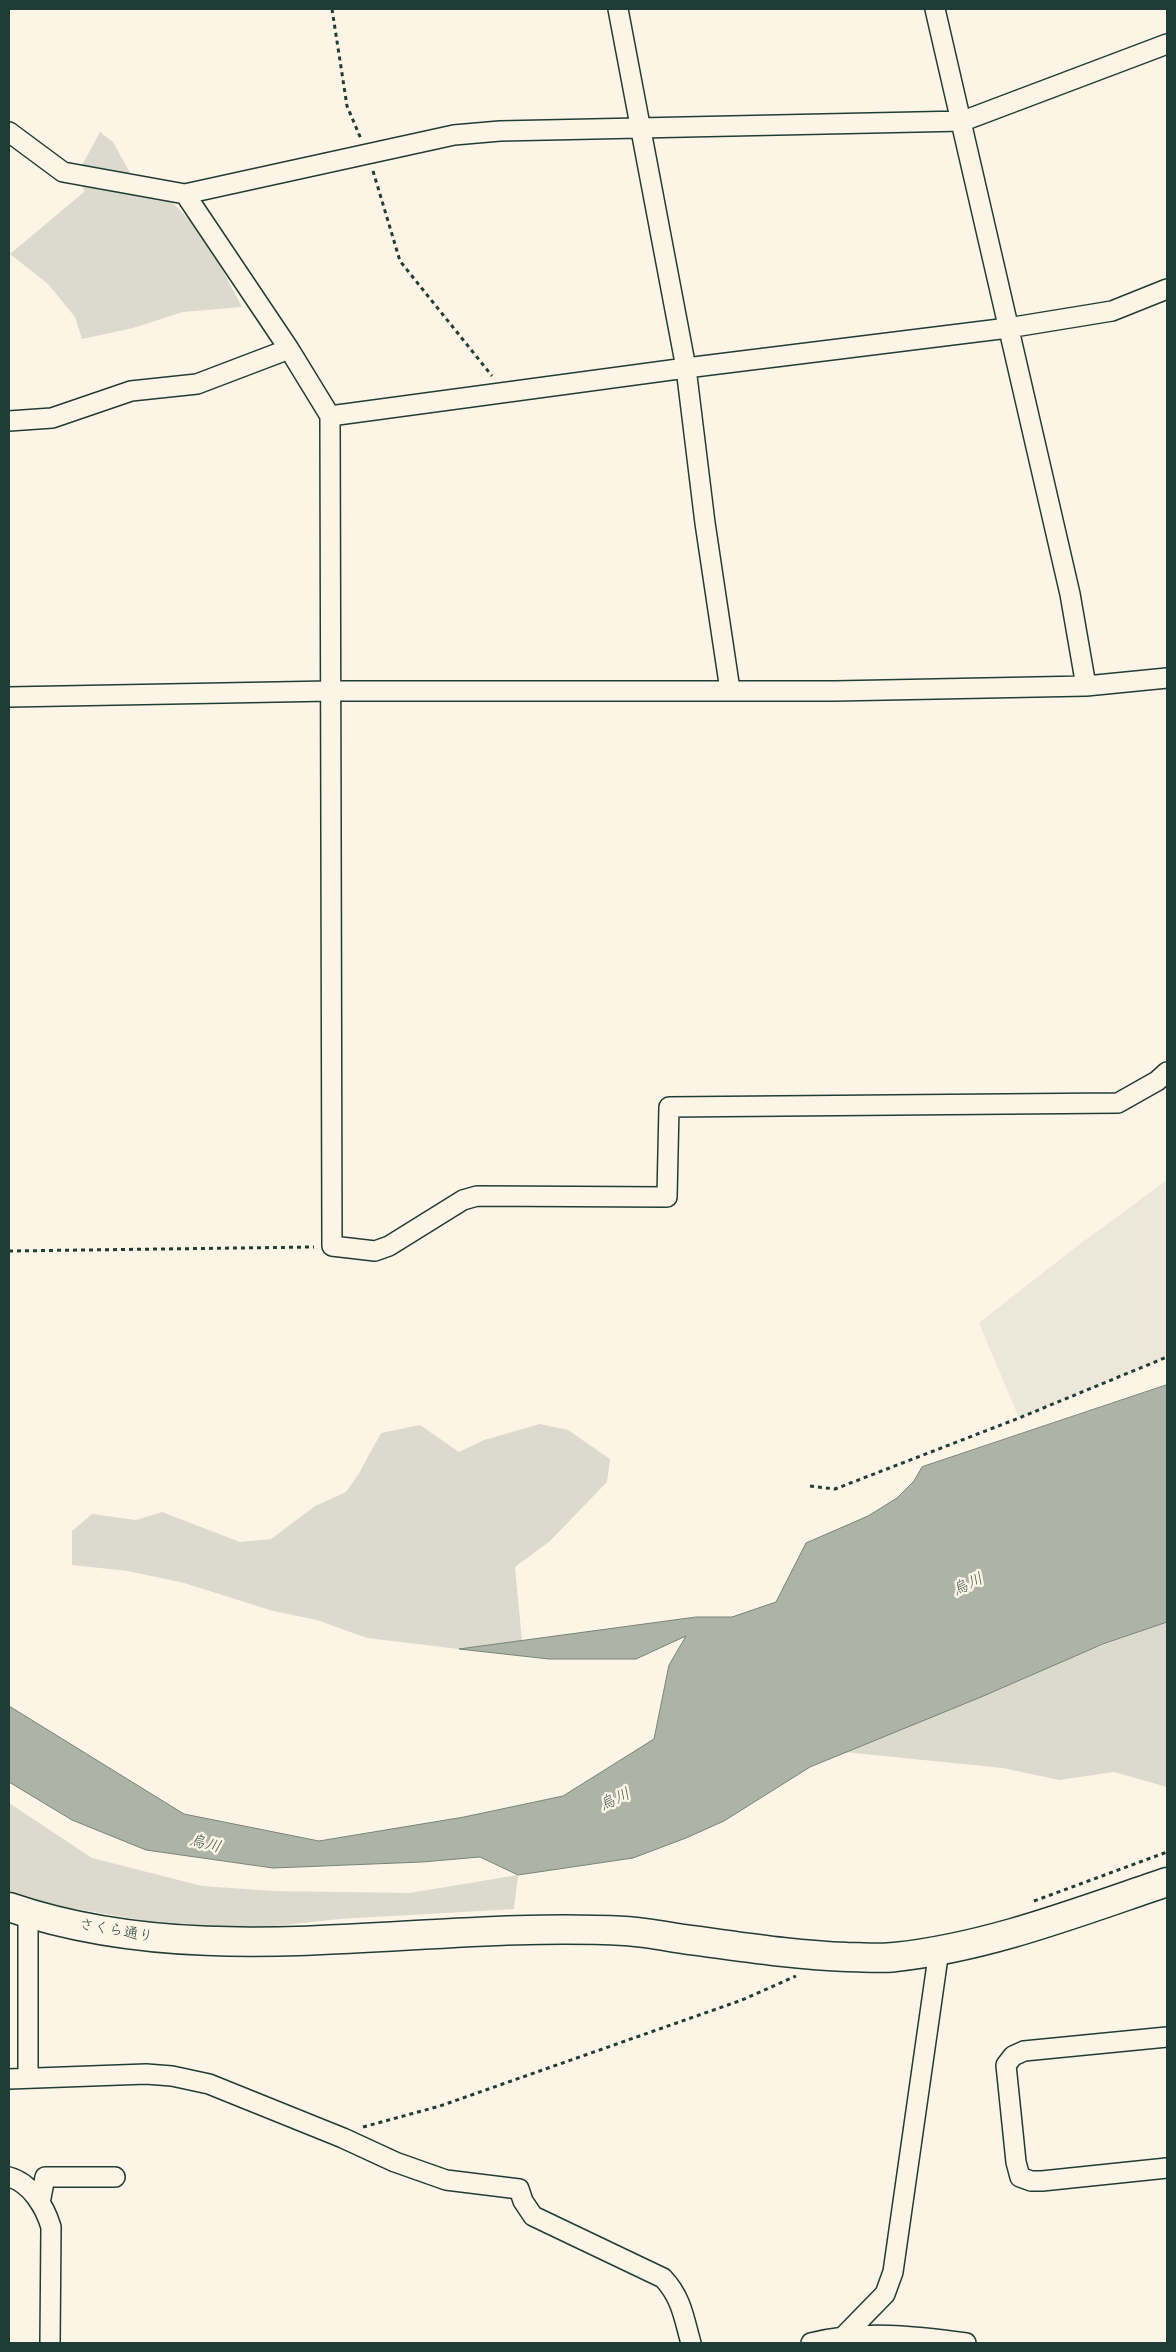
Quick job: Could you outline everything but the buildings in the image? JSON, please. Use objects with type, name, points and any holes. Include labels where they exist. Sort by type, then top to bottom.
[{"type":"street","points":[[618,9],[686,368],[705,524],[730,690]]},
{"type":"street","points":[[935,9],[963,121],[1008,328],[1070,594],[1086,686]]},
{"type":"street","points":[[9,132],[64,172],[185,194],[454,136],[500,130],[641,129],[963,121],[1167,44]]},
{"type":"street","points":[[185,194],[289,349],[330,416],[332,1246],[375,1251],[389,1246],[464,1200],[477,1196],[667,1197],[669,1106],[1118,1103],[1157,1081],[1167,1072]]},
{"type":"street","points":[[330,416],[686,368],[1008,328],[1112,311],[1167,288]]},
{"type":"street","points":[[9,421],[52,418],[131,391],[197,384],[289,349]]},
{"type":"street","points":[[9,698],[330,692],[835,691],[1086,686],[1167,678]]},
{"type":"street","name":"さくら通り","points":[[18,1910],[129,1935],[225,1942],[558,1929],[628,1931],[812,1956],[892,1958],[970,1945],[1042,1924],[1167,1882]]},
{"type":"street","points":[[18,1910],[28,2077]]},
{"type":"street","points":[[844,2336],[885,2294],[893,2272],[939,1950]]},
{"type":"street","points":[[1167,2037],[1024,2052],[1013,2056],[1006,2065],[1016,2162],[1020,2177],[1031,2181],[1042,2181],[1167,2168]]},
{"type":"street","points":[[9,2079],[146,2074],[172,2076],[209,2084],[343,2138],[395,2162],[446,2180],[519,2189],[523,2201],[533,2216],[663,2278],[672,2288],[682,2306],[691,2343]]},
{"type":"street","points":[[40,2203],[45,2176],[114,2177]]},
{"type":"street","points":[[9,2177],[29,2190],[46,2209],[51,2227],[50,2343]]},
{"type":"street","points":[[811,2343],[844,2336],[876,2335],[966,2343]]},
{"type":"path","points":[[332,9],[347,106],[368,154],[400,261],[505,393]]},
{"type":"path","points":[[9,1252],[307,1248],[332,1246]]},
{"type":"path","points":[[810,1486],[835,1489],[1019,1418],[1167,1357]]},
{"type":"path","points":[[343,2138],[355,2129],[440,2106],[742,2000],[800,1974]]},
{"type":"shaded area","points":[[100,132],[113,142],[134,180],[173,203],[204,235],[242,307],[183,312],[133,328],[82,339],[75,317],[48,284],[10,254],[84,192],[80,169]]},
{"type":"shaded area","points":[[1167,1180],[1167,1357],[1019,1418],[979,1323],[1072,1250]]},
{"type":"shaded area","points":[[540,1424],[568,1430],[610,1459],[607,1482],[550,1541],[515,1567],[522,1641],[459,1649],[367,1638],[317,1620],[273,1611],[184,1583],[128,1571],[72,1565],[72,1531],[92,1514],[136,1520],[162,1512],[240,1542],[271,1539],[315,1506],[346,1492],[358,1475],[381,1433],[420,1425],[459,1452],[484,1440]]},
{"type":"shaded area","points":[[1167,1622],[1167,1787],[1114,1772],[1059,1780],[1003,1768],[844,1752],[1045,1668]]},
{"type":"shaded area","points":[[9,1803],[92,1858],[202,1886],[274,1891],[409,1893],[518,1875],[514,1909],[340,1919],[228,1931],[177,1926],[34,1902],[9,1893]]},
{"type":"water","name":"烏川","points":[[1167,1385],[1167,1622],[1103,1644],[981,1697],[810,1767],[724,1821],[633,1858],[518,1875],[480,1857],[422,1862],[273,1868],[146,1850],[72,1820],[9,1782],[9,1706],[184,1814],[319,1841],[464,1817],[563,1796],[654,1739],[669,1665],[686,1636],[636,1659],[549,1659],[459,1649],[696,1617],[732,1617],[776,1602],[806,1543],[868,1516],[897,1498],[914,1481],[922,1467]]}]
